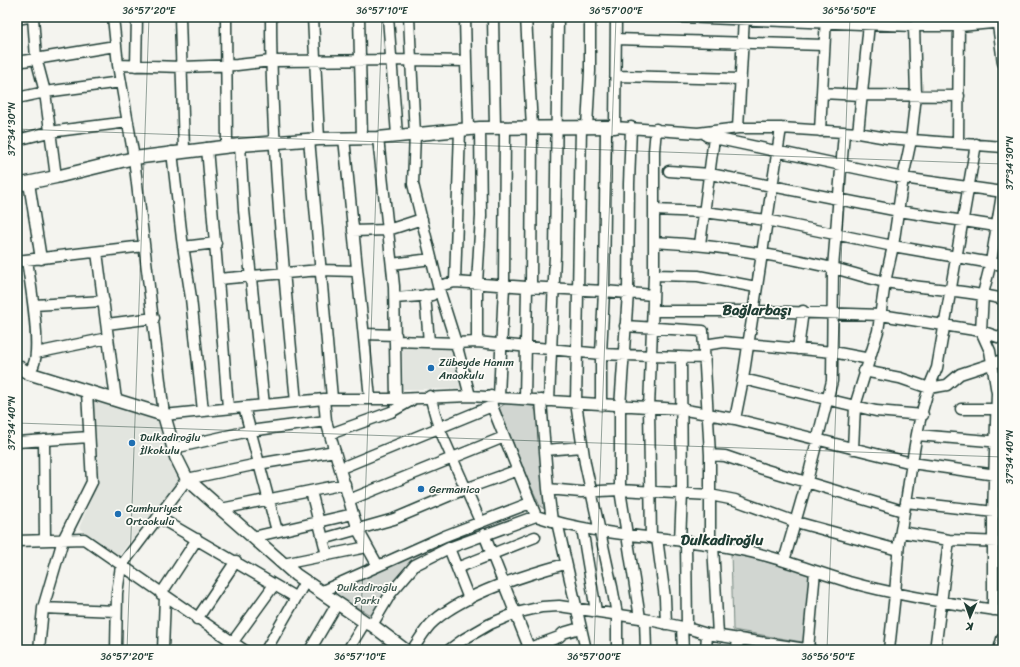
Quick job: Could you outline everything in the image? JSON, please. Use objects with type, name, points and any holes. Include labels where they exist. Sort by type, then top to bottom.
[{"type":"main road","points":[[21,185],[134,158],[207,148],[227,148],[240,145],[314,139],[378,138],[480,128],[610,127]]},
{"type":"main road","points":[[17,366],[28,373],[164,415],[174,448],[187,479],[305,582],[337,604],[369,623],[405,650]]},
{"type":"main road","points":[[1000,650],[1003,639]]},
{"type":"street","points":[[17,19],[28,17]]},
{"type":"street","points":[[33,17],[36,58],[45,92],[56,177]]},
{"type":"street","points":[[113,17],[115,46],[134,158],[154,318],[164,415],[328,399],[396,399],[430,396],[470,396],[494,400],[525,399],[620,407],[680,409],[735,419],[912,463],[999,475]]},
{"type":"street","points":[[136,17],[136,66]]},
{"type":"street","points":[[180,17],[182,68],[178,151],[183,247],[192,298],[203,411]]},
{"type":"street","points":[[226,17],[227,148]]},
{"type":"street","points":[[271,17],[274,142],[296,402]]},
{"type":"street","points":[[313,17],[316,62],[314,139],[328,399],[326,421],[358,530],[378,566]]},
{"type":"street","points":[[359,17],[362,138]]},
{"type":"street","points":[[388,17],[397,135]]},
{"type":"street","points":[[409,17],[415,134],[413,184],[439,290],[456,343],[470,396]]},
{"type":"street","points":[[455,282],[464,129],[466,61],[465,17]]},
{"type":"street","points":[[493,17],[500,127],[504,286],[501,344],[494,400],[504,437],[536,516]]},
{"type":"street","points":[[525,399],[525,347],[529,287],[532,127],[526,17]]},
{"type":"street","points":[[558,17],[554,288],[545,400],[545,450],[548,489],[586,650]]},
{"type":"street","points":[[590,17],[590,71],[584,127],[576,352],[576,403],[582,447],[616,614],[617,650]]},
{"type":"street","points":[[601,405],[610,127],[616,76],[616,17]]},
{"type":"street","points":[[680,17],[826,20],[914,26],[1000,20],[1003,63]]},
{"type":"street","points":[[738,128],[744,18]]},
{"type":"street","points":[[820,131],[826,20]]},
{"type":"street","points":[[958,143],[959,22]]},
{"type":"street","points":[[858,133],[869,24]]},
{"type":"street","points":[[853,449],[855,406],[864,371],[870,358],[878,331],[885,282],[893,246],[903,178],[911,140],[916,95],[914,26]]},
{"type":"street","points":[[616,39],[824,45]]},
{"type":"street","points":[[17,62],[115,46]]},
{"type":"street","points":[[118,66],[182,68],[271,61],[316,62],[390,59],[466,61]]},
{"type":"street","points":[[616,76],[740,79]]},
{"type":"street","points":[[17,98],[45,92],[121,82]]},
{"type":"street","points":[[822,93],[959,96]]},
{"type":"street","points":[[17,140],[49,132],[128,122]]},
{"type":"street","points":[[610,127],[631,127],[698,133],[714,138],[777,150],[903,178],[1002,192]]},
{"type":"street","points":[[631,127],[628,293],[620,407],[620,490],[626,535],[643,618],[646,650]]},
{"type":"street","points":[[477,342],[476,284],[481,216],[480,128]]},
{"type":"street","points":[[698,133],[738,128],[781,128],[858,133],[911,140],[1003,147]]},
{"type":"street","points":[[735,419],[749,344],[756,287],[781,128]]},
{"type":"street","points":[[656,129],[654,150],[654,275],[649,408],[654,538],[665,598],[666,624]]},
{"type":"street","points":[[784,561],[807,481],[832,381],[833,352],[831,312],[833,268],[840,199],[844,133]]},
{"type":"street","points":[[344,138],[357,271],[365,334],[370,398]]},
{"type":"street","points":[[378,138],[395,298],[396,399]]},
{"type":"street","points":[[700,244],[714,138]]},
{"type":"street","points":[[889,650],[898,550],[912,463],[917,435],[929,388],[937,368],[976,144]]},
{"type":"street","points":[[240,145],[250,276],[264,405]]},
{"type":"street","points":[[207,148],[216,243],[228,408]]},
{"type":"street","points":[[669,171],[710,174],[899,211],[996,226]]},
{"type":"street","points":[[21,185],[41,259]]},
{"type":"street","points":[[348,650],[391,593],[415,565],[484,534],[536,516],[555,522],[600,531],[733,548],[784,561],[895,594],[940,603],[998,610],[1000,393],[990,351],[980,331],[983,294],[991,262],[996,226],[1001,213],[1003,188]]},
{"type":"street","points":[[654,210],[704,212],[766,220],[956,258],[1003,265]]},
{"type":"street","points":[[353,231],[388,230],[422,219]]},
{"type":"street","points":[[654,242],[700,244],[833,268],[885,282],[983,294],[1003,299]]},
{"type":"street","points":[[183,247],[216,243]]},
{"type":"street","points":[[28,373],[34,366],[36,353],[34,305],[22,261],[144,246]]},
{"type":"street","points":[[97,252],[116,400]]},
{"type":"street","points":[[392,264],[431,259]]},
{"type":"street","points":[[218,279],[284,272],[320,270],[357,271]]},
{"type":"street","points":[[654,275],[698,276],[756,287]]},
{"type":"street","points":[[395,298],[425,295],[455,282],[653,294]]},
{"type":"street","points":[[425,295],[429,342]]},
{"type":"street","points":[[34,305],[104,301]]},
{"type":"street","points":[[652,311],[754,310],[881,314],[980,331],[1001,338]]},
{"type":"street","points":[[798,349],[803,311]]},
{"type":"street","points":[[107,324],[154,318]]},
{"type":"street","points":[[625,326],[703,331],[706,413],[710,455],[712,545],[718,635]]},
{"type":"street","points":[[365,334],[429,342],[477,342],[602,354],[705,358]]},
{"type":"street","points":[[36,353],[108,338]]},
{"type":"street","points":[[704,345],[724,342],[833,352],[870,358]]},
{"type":"street","points":[[681,358],[680,409],[683,542],[683,650]]},
{"type":"street","points":[[864,371],[900,378],[929,388],[947,385],[960,374],[1003,360]]},
{"type":"street","points":[[743,379],[876,411],[923,415]]},
{"type":"street","points":[[39,650],[43,608],[63,540],[92,482],[87,392]]},
{"type":"street","points":[[430,396],[439,428],[480,521]]},
{"type":"street","points":[[330,434],[391,412],[417,397]]},
{"type":"street","points":[[341,468],[439,428],[494,400]]},
{"type":"street","points":[[244,407],[249,431],[277,532]]},
{"type":"street","points":[[961,409],[1000,409]]},
{"type":"street","points":[[174,448],[249,431],[326,421]]},
{"type":"street","points":[[917,435],[1000,442]]},
{"type":"street","points":[[17,442],[89,437]]},
{"type":"street","points":[[349,500],[504,437]]},
{"type":"street","points":[[44,440],[45,540]]},
{"type":"street","points":[[545,450],[582,447]]},
{"type":"street","points":[[116,650],[116,611],[122,566],[187,479],[258,464],[335,451]]},
{"type":"street","points":[[710,455],[725,456],[763,469],[905,507],[998,513]]},
{"type":"street","points":[[324,539],[394,519],[465,489],[518,470]]},
{"type":"street","points":[[221,509],[345,484]]},
{"type":"street","points":[[548,489],[592,493],[620,490],[710,495],[735,500],[796,522],[898,550]]},
{"type":"street","points":[[311,491],[324,539],[326,555]]},
{"type":"street","points":[[320,592],[480,521],[530,503]]},
{"type":"street","points":[[253,537],[353,514]]},
{"type":"street","points":[[158,517],[256,572],[274,585],[295,597]]},
{"type":"street","points":[[582,528],[596,611]]},
{"type":"street","points":[[901,532],[948,540],[998,542]]},
{"type":"street","points":[[484,534],[516,613],[527,649],[559,637],[564,633],[580,628]]},
{"type":"street","points":[[457,568],[535,537]]},
{"type":"street","points":[[17,541],[84,539],[196,619],[244,650]]},
{"type":"street","points":[[163,650],[163,595],[197,539]]},
{"type":"street","points":[[935,650],[948,540]]},
{"type":"street","points":[[283,564],[367,547]]},
{"type":"street","points":[[450,548],[469,599]]},
{"type":"street","points":[[196,619],[236,561]]},
{"type":"street","points":[[412,650],[433,621],[469,599],[534,573],[566,564]]},
{"type":"street","points":[[449,650],[464,639],[490,624],[516,613],[542,607],[575,608],[643,618],[684,627],[707,634],[738,638],[760,646],[810,650],[815,571]]},
{"type":"street","points":[[266,650],[295,597],[305,582]]},
{"type":"street","points":[[232,643],[274,585]]},
{"type":"street","points":[[310,650],[337,604]]},
{"type":"street","points":[[43,608],[116,611]]},
{"type":"street","points":[[706,650],[707,634]]},
{"type":"street","points":[[737,650],[738,638]]},
{"type":"shaded area","name":"Zübeyde Hanım Anaokulu","points":[[402,344],[455,346],[464,389],[403,389]]},
{"type":"shaded area","points":[[98,398],[159,416],[180,478],[117,558],[79,528],[98,482],[93,401]]},
{"type":"green space","points":[[506,403],[533,406],[537,413],[544,509],[540,506],[528,480],[499,408]]},
{"type":"green space","name":"Dulkadiroğlu Parkı","points":[[474,529],[476,531],[420,557],[411,563],[372,616],[334,594],[334,590]]},
{"type":"green space","points":[[731,552],[811,574],[808,643],[733,630]]},
{"type":"place","name":"Zübeyde Hanım Anaokulu","points":[[431,368]]},
{"type":"place","name":"Dulkadiroğlu İlkokulu","points":[[132,443]]},
{"type":"place","name":"Germanica","points":[[421,489]]},
{"type":"place","name":"Cumhuriyet Ortaokulu","points":[[118,514]]},
{"type":"district","name":"Bağlarbaşı","points":[[757,310]]},
{"type":"district","name":"Dulkadiroğlu","points":[[722,540]]}]
